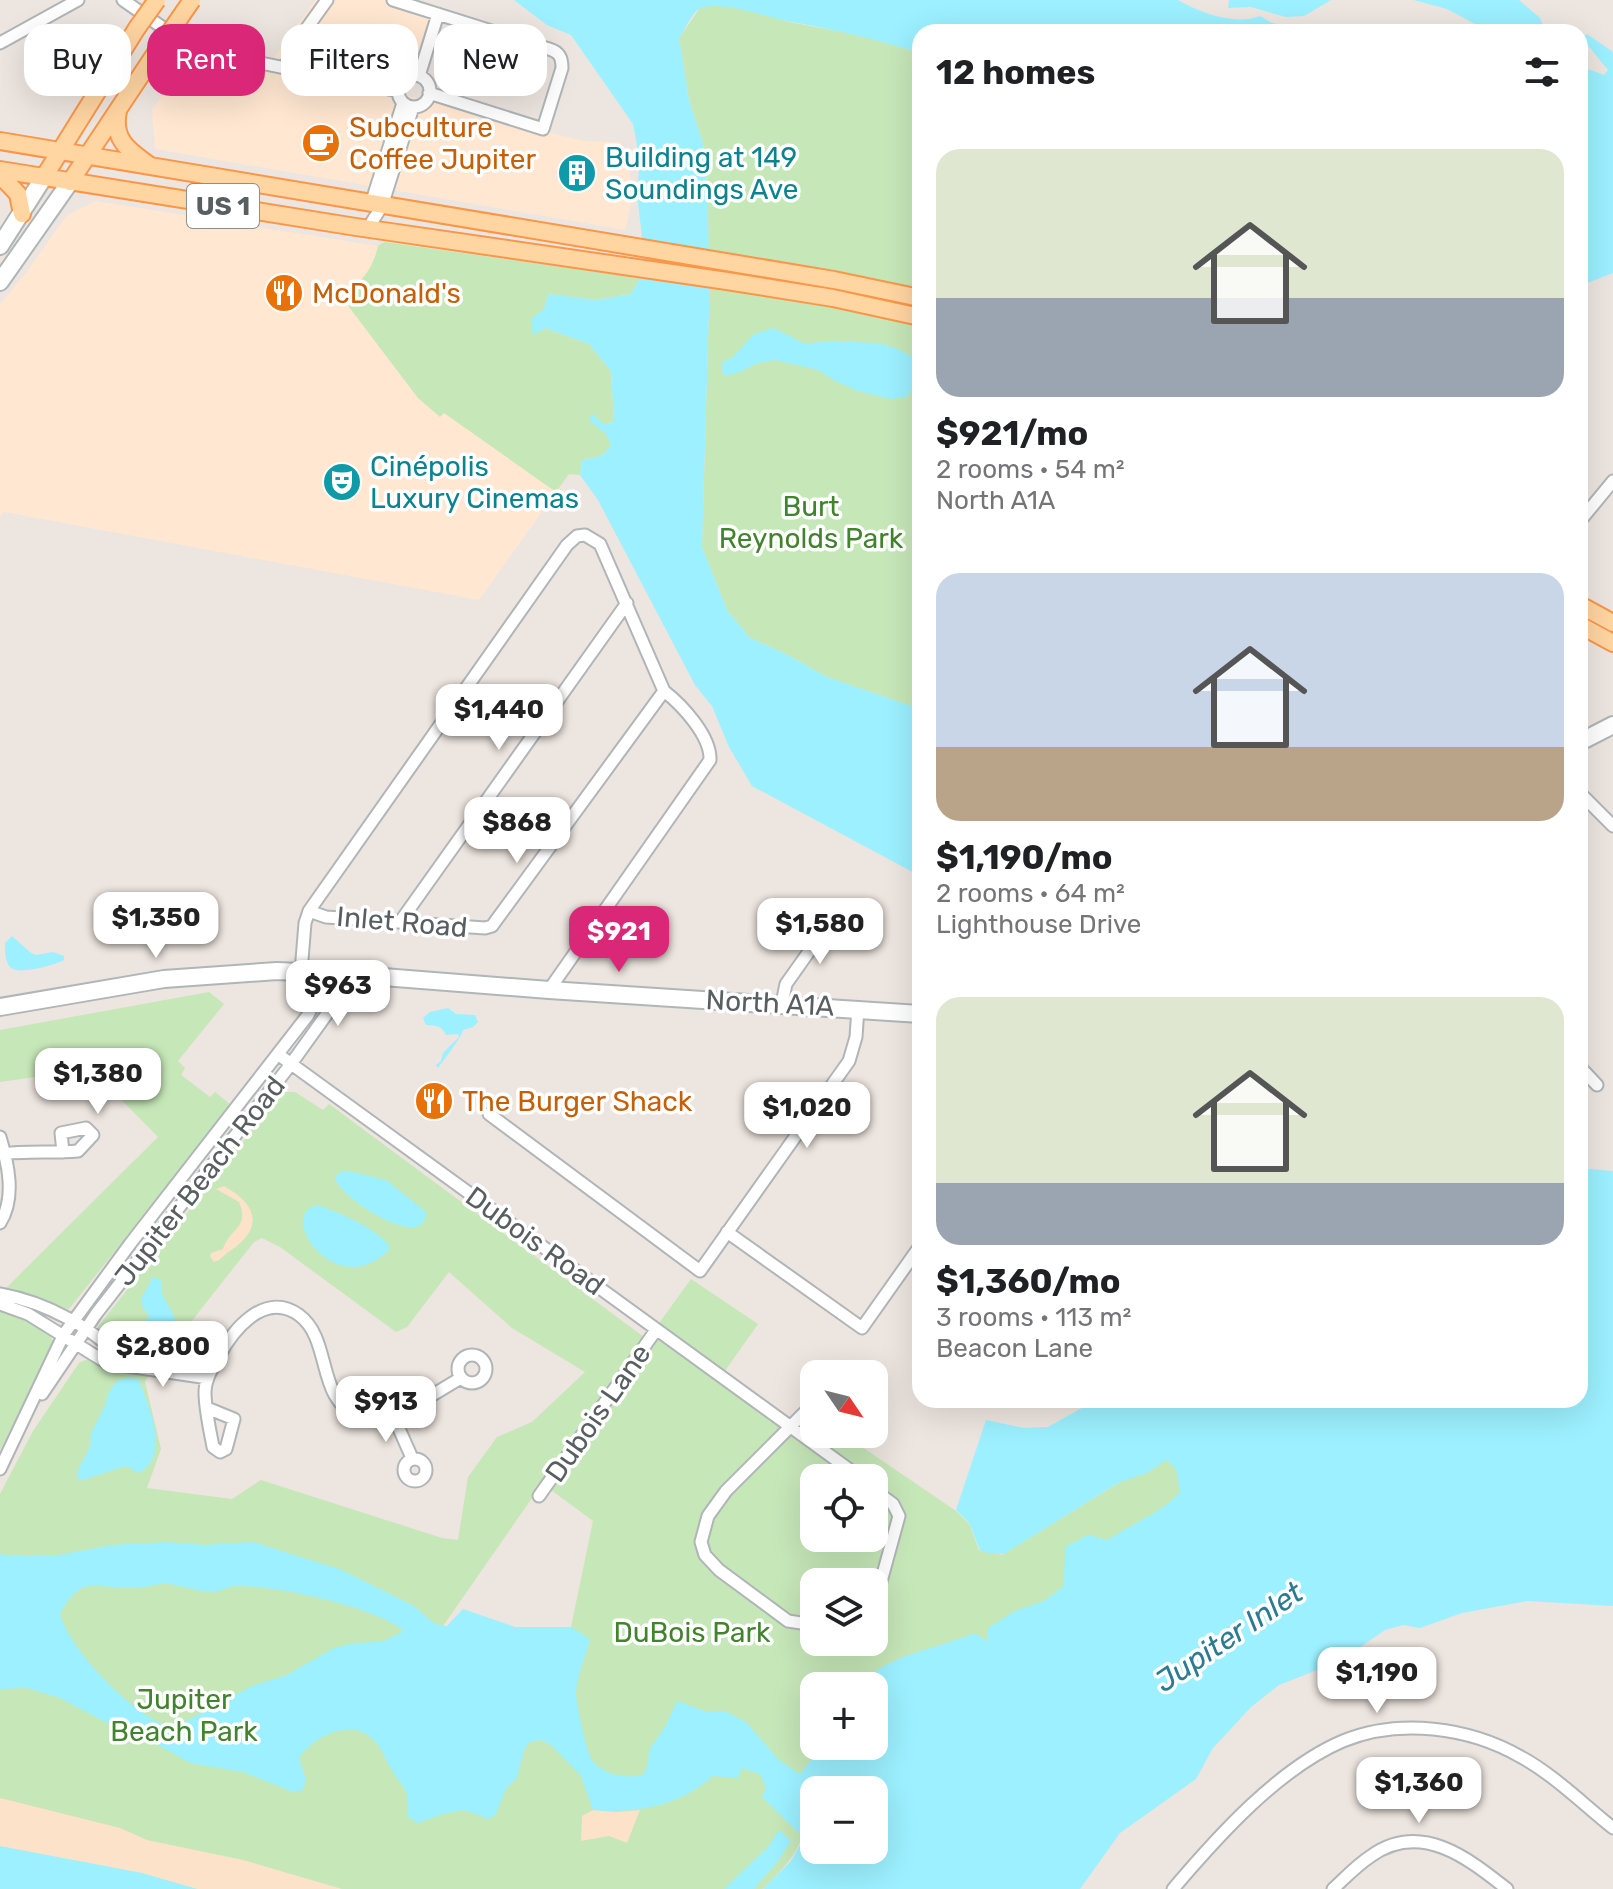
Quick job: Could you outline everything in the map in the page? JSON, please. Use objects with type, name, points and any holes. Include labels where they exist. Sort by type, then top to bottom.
[{"type":"main road","points":[[44,177],[58,150],[157,0]]},
{"type":"main road","points":[[70,182],[192,0]]},
{"type":"main road","points":[[118,109],[116,121],[120,140],[151,166]]},
{"type":"main road","name":"US 1","points":[[0,141],[726,262],[912,296]]},
{"type":"main road","points":[[0,172],[18,194],[22,214]]},
{"type":"main road","name":"US 1","points":[[0,172],[727,281],[833,298],[912,315]]},
{"type":"main road","points":[[1588,609],[1613,623]]},
{"type":"main road","points":[[1588,629],[1613,643]]},
{"type":"street","points":[[0,43],[78,0]]},
{"type":"street","points":[[123,0],[197,48],[281,67]]},
{"type":"street","points":[[310,24],[327,0]]},
{"type":"street","points":[[393,0],[559,54],[562,68],[543,129],[429,93]]},
{"type":"street","points":[[408,105],[423,105],[429,93],[427,82],[419,76],[438,14]]},
{"type":"street","points":[[402,96],[408,105]]},
{"type":"street","points":[[368,228],[408,105]]},
{"type":"street","points":[[0,246],[44,177]]},
{"type":"street","points":[[0,282],[70,182]]},
{"type":"street","points":[[1588,511],[1613,481]]},
{"type":"street","points":[[309,911],[567,545],[577,536],[585,535],[600,544],[664,691],[681,704],[706,741],[710,760],[549,990]]},
{"type":"street","points":[[400,922],[627,603]]},
{"type":"street","name":"Inlet Road","points":[[309,911],[326,917],[485,928],[497,922],[664,691]]},
{"type":"street","points":[[1588,738],[1613,725]]},
{"type":"street","points":[[1588,801],[1613,826]]},
{"type":"street","name":"Jupiter Beach Road","points":[[0,1469],[64,1334],[308,1015],[315,1001],[308,972],[305,923],[309,911]]},
{"type":"street","points":[[782,1003],[786,984],[825,929],[846,916]]},
{"type":"street","name":"North A1A","points":[[0,1007],[164,979],[308,972],[912,1013]]},
{"type":"street","name":"Jupiter Beach Road","points":[[22,1425],[76,1342],[334,1004],[345,974]]},
{"type":"street","points":[[489,1114],[700,1271],[849,1061],[856,1037],[858,1008]]},
{"type":"street","name":"Dubois Road","points":[[279,1055],[841,1464]]},
{"type":"street","points":[[1588,1075],[1597,1085]]},
{"type":"street","points":[[0,1137],[10,1194],[7,1212],[0,1223]]},
{"type":"street","points":[[3,1154],[63,1152]]},
{"type":"street","points":[[727,1232],[862,1328],[912,1257]]},
{"type":"street","points":[[0,1294],[18,1298],[73,1322],[114,1349],[125,1364]]},
{"type":"street","points":[[0,1304],[28,1314],[107,1363],[208,1378]]},
{"type":"street","points":[[207,1408],[205,1391],[208,1378],[225,1344],[246,1319],[268,1309],[285,1310],[300,1316],[316,1337],[328,1381],[345,1409],[372,1419],[393,1415],[461,1378]]},
{"type":"street","name":"Dubois Lane","points":[[539,1496],[656,1330]]},
{"type":"street","points":[[393,1415],[412,1458]]},
{"type":"street","points":[[800,1418],[726,1491],[708,1516],[701,1542],[705,1555],[719,1570],[788,1621],[800,1623]]},
{"type":"street","points":[[885,1568],[899,1516],[888,1500]]},
{"type":"street","points":[[1173,1889],[1223,1834],[1282,1780],[1322,1752],[1341,1742],[1371,1733],[1431,1729],[1466,1734],[1486,1741],[1533,1765],[1613,1828]]},
{"type":"street","points":[[1333,1889],[1378,1851],[1393,1845],[1414,1843],[1442,1846],[1461,1854],[1507,1889]]},
{"type":"shaded area","points":[[315,0],[412,0],[435,7],[418,57],[418,24],[298,24]]},
{"type":"shaded area","points":[[281,48],[281,96],[409,96],[583,141],[620,142],[628,160],[632,200],[625,230],[155,149],[152,110],[161,96],[265,96],[265,56],[274,58]]},
{"type":"shaded area","points":[[96,201],[378,246],[367,276],[347,293],[433,404],[556,492],[479,600],[4,512],[0,518],[0,304],[67,215]]},
{"type":"green space","name":"Burt Reynolds Park","points":[[713,4],[757,11],[789,22],[870,37],[912,50],[912,706],[827,677],[750,638],[727,610],[702,547],[709,310],[708,202],[704,147],[689,100],[679,38],[700,8]]},
{"type":"green space","points":[[385,242],[640,278],[631,294],[597,300],[548,294],[545,328],[589,344],[611,371],[614,421],[605,425],[611,446],[601,456],[582,460],[580,475],[569,474],[556,492],[444,413],[440,417],[418,398],[349,307],[347,293],[367,272],[378,246]]},
{"type":"green space","points":[[209,992],[224,1004],[178,1061],[185,1068],[181,1075],[210,1097],[215,1092],[231,1105],[69,1309],[50,1307],[5,1289],[158,1137],[91,1069],[0,1082],[0,1030]]},
{"type":"green space","points":[[282,1092],[295,1092],[323,1110],[329,1104],[644,1337],[443,1626],[435,1624],[443,1632],[570,1632],[593,1521],[543,1484],[691,1279],[758,1324],[722,1375],[800,1426],[800,1448],[864,1448],[887,1464],[800,1464],[800,1552],[888,1552],[888,1465],[956,1511],[969,1524],[979,1550],[1002,1555],[1133,1474],[1167,1459],[1177,1467],[1181,1492],[1113,1554],[989,1643],[911,1727],[888,1742],[888,1672],[800,1672],[800,1760],[860,1760],[836,1776],[800,1776],[800,1842],[786,1865],[763,1889],[18,1889],[0,1884],[0,1494],[33,1431],[79,1363],[90,1358],[150,1374],[145,1382],[161,1449],[147,1488],[232,1499],[261,1480],[442,1538],[458,1540],[468,1477],[497,1437],[532,1422],[585,1372],[512,1328],[449,1272],[407,1327],[396,1332],[280,1247],[262,1238],[254,1242],[157,1365],[130,1357],[99,1333],[97,1328]]},
{"type":"green space","points":[[0,1308],[14,1312],[48,1331],[54,1344],[0,1450]]},
{"type":"sand","points":[[224,1186],[250,1209],[252,1225],[241,1242],[214,1262],[211,1253],[223,1249],[242,1217],[239,1202],[216,1189]]},
{"type":"sand","points":[[0,1798],[120,1828],[147,1840],[243,1860],[342,1889],[197,1889],[0,1850]]},
{"type":"sand","points":[[593,1810],[640,1810],[627,1843],[609,1836],[581,1841],[582,1816]]},
{"type":"water","points":[[514,0],[1178,0],[1218,17],[1240,20],[1260,16],[1277,24],[912,24],[912,50],[746,10],[711,6],[697,10],[679,38],[689,100],[704,147],[708,202],[709,310],[702,547],[727,610],[750,638],[827,677],[912,706],[912,872],[752,786],[729,747],[712,706],[695,685],[598,500],[580,475],[582,460],[601,456],[611,446],[607,435],[589,420],[592,414],[605,425],[614,421],[611,371],[589,344],[545,328],[533,335],[531,319],[544,309],[548,294],[597,300],[631,294],[640,278],[643,246],[637,194],[640,160],[633,124],[571,35],[547,25]]},
{"type":"water","points":[[1229,0],[1331,0],[1304,16],[1286,17],[1251,7],[1228,8]]},
{"type":"water","points":[[1414,0],[1519,0],[1540,18],[1542,24],[1475,24],[1447,9]]},
{"type":"water","points":[[1588,35],[1613,52],[1613,273],[1588,283],[1588,69],[1604,75],[1608,70],[1588,46]]},
{"type":"water","points":[[774,328],[805,344],[829,341],[878,343],[896,348],[912,357],[912,389],[907,397],[891,399],[858,391],[818,370],[775,360],[758,363],[726,376],[722,372],[722,363],[734,356],[754,334]]},
{"type":"water","points":[[12,936],[31,953],[53,952],[64,956],[64,960],[45,967],[15,970],[6,960],[5,943]]},
{"type":"water","points":[[448,1008],[456,1014],[475,1015],[478,1022],[463,1030],[456,1044],[438,1068],[436,1065],[443,1053],[459,1037],[458,1034],[446,1035],[438,1027],[426,1025],[423,1018],[430,1012]]},
{"type":"water","name":"Jupiter Inlet","points":[[1588,1169],[1613,1171],[1613,1606],[1527,1601],[1462,1613],[1420,1628],[1403,1625],[1385,1630],[1340,1661],[1279,1685],[1251,1707],[1213,1748],[1196,1779],[1120,1833],[1080,1889],[763,1889],[791,1861],[800,1845],[800,1864],[888,1864],[888,1776],[800,1776],[800,1834],[762,1797],[766,1788],[760,1774],[742,1768],[738,1778],[713,1776],[686,1795],[657,1806],[625,1811],[593,1810],[581,1776],[551,1745],[541,1740],[530,1742],[524,1750],[517,1778],[506,1789],[496,1814],[489,1819],[464,1810],[418,1823],[408,1817],[405,1789],[379,1746],[360,1731],[341,1730],[312,1744],[299,1758],[306,1780],[303,1790],[293,1792],[243,1772],[190,1763],[142,1736],[107,1723],[60,1698],[27,1688],[0,1689],[0,1554],[59,1555],[112,1545],[167,1542],[204,1545],[253,1542],[342,1570],[414,1606],[435,1624],[447,1626],[463,1609],[515,1627],[571,1627],[590,1639],[576,1698],[590,1756],[609,1772],[623,1776],[643,1775],[648,1765],[649,1750],[665,1727],[677,1701],[705,1711],[727,1712],[746,1722],[779,1760],[800,1774],[811,1760],[888,1760],[888,1672],[874,1672],[898,1659],[975,1633],[988,1642],[988,1628],[1015,1611],[1044,1601],[1064,1586],[1065,1547],[1088,1535],[1108,1540],[1156,1512],[1180,1492],[1176,1469],[1167,1460],[1147,1473],[1118,1483],[1004,1554],[980,1550],[969,1523],[956,1510],[986,1420],[1024,1428],[1048,1427],[1082,1408],[1588,1408]],"holes":[[[164,1583],[216,1591],[237,1586],[255,1587],[324,1599],[370,1613],[404,1631],[384,1641],[334,1648],[287,1675],[252,1686],[173,1728],[141,1712],[106,1682],[77,1646],[60,1614],[76,1592],[91,1586],[136,1588]]]},
{"type":"water","points":[[340,1172],[386,1180],[426,1212],[423,1223],[413,1227],[399,1225],[367,1209],[352,1198],[335,1178]]},
{"type":"water","points":[[318,1205],[365,1226],[389,1245],[389,1250],[369,1264],[349,1267],[332,1262],[317,1251],[307,1237],[303,1223],[306,1211]]},
{"type":"water","points":[[153,1277],[161,1280],[162,1294],[174,1316],[175,1326],[153,1354],[142,1357],[130,1348],[133,1333],[149,1316],[141,1299]]},
{"type":"water","points":[[126,1378],[138,1379],[147,1402],[155,1430],[154,1456],[148,1466],[138,1473],[126,1466],[78,1479],[78,1470],[90,1447],[91,1433],[109,1392],[116,1382]]},
{"type":"water","points":[[779,1830],[791,1841],[754,1889],[724,1889],[769,1846]]},
{"type":"water","points":[[0,1846],[142,1873],[197,1889],[0,1889]]},
{"type":"place","name":"Subculture Coffee Jupiter","points":[[321,143]]},
{"type":"place","name":"Building at 149 Soundings Ave","points":[[577,173]]},
{"type":"place","name":"McDonald's","points":[[284,293]]},
{"type":"place","name":"Cinépolis Luxury Cinemas","points":[[342,482]]},
{"type":"place","name":"The Burger Shack","points":[[434,1101]]},
{"type":"park label","name":"DuBois Park","points":[[692,1632]]},
{"type":"park label","name":"Jupiter Beach Park","points":[[184,1715]]}]
